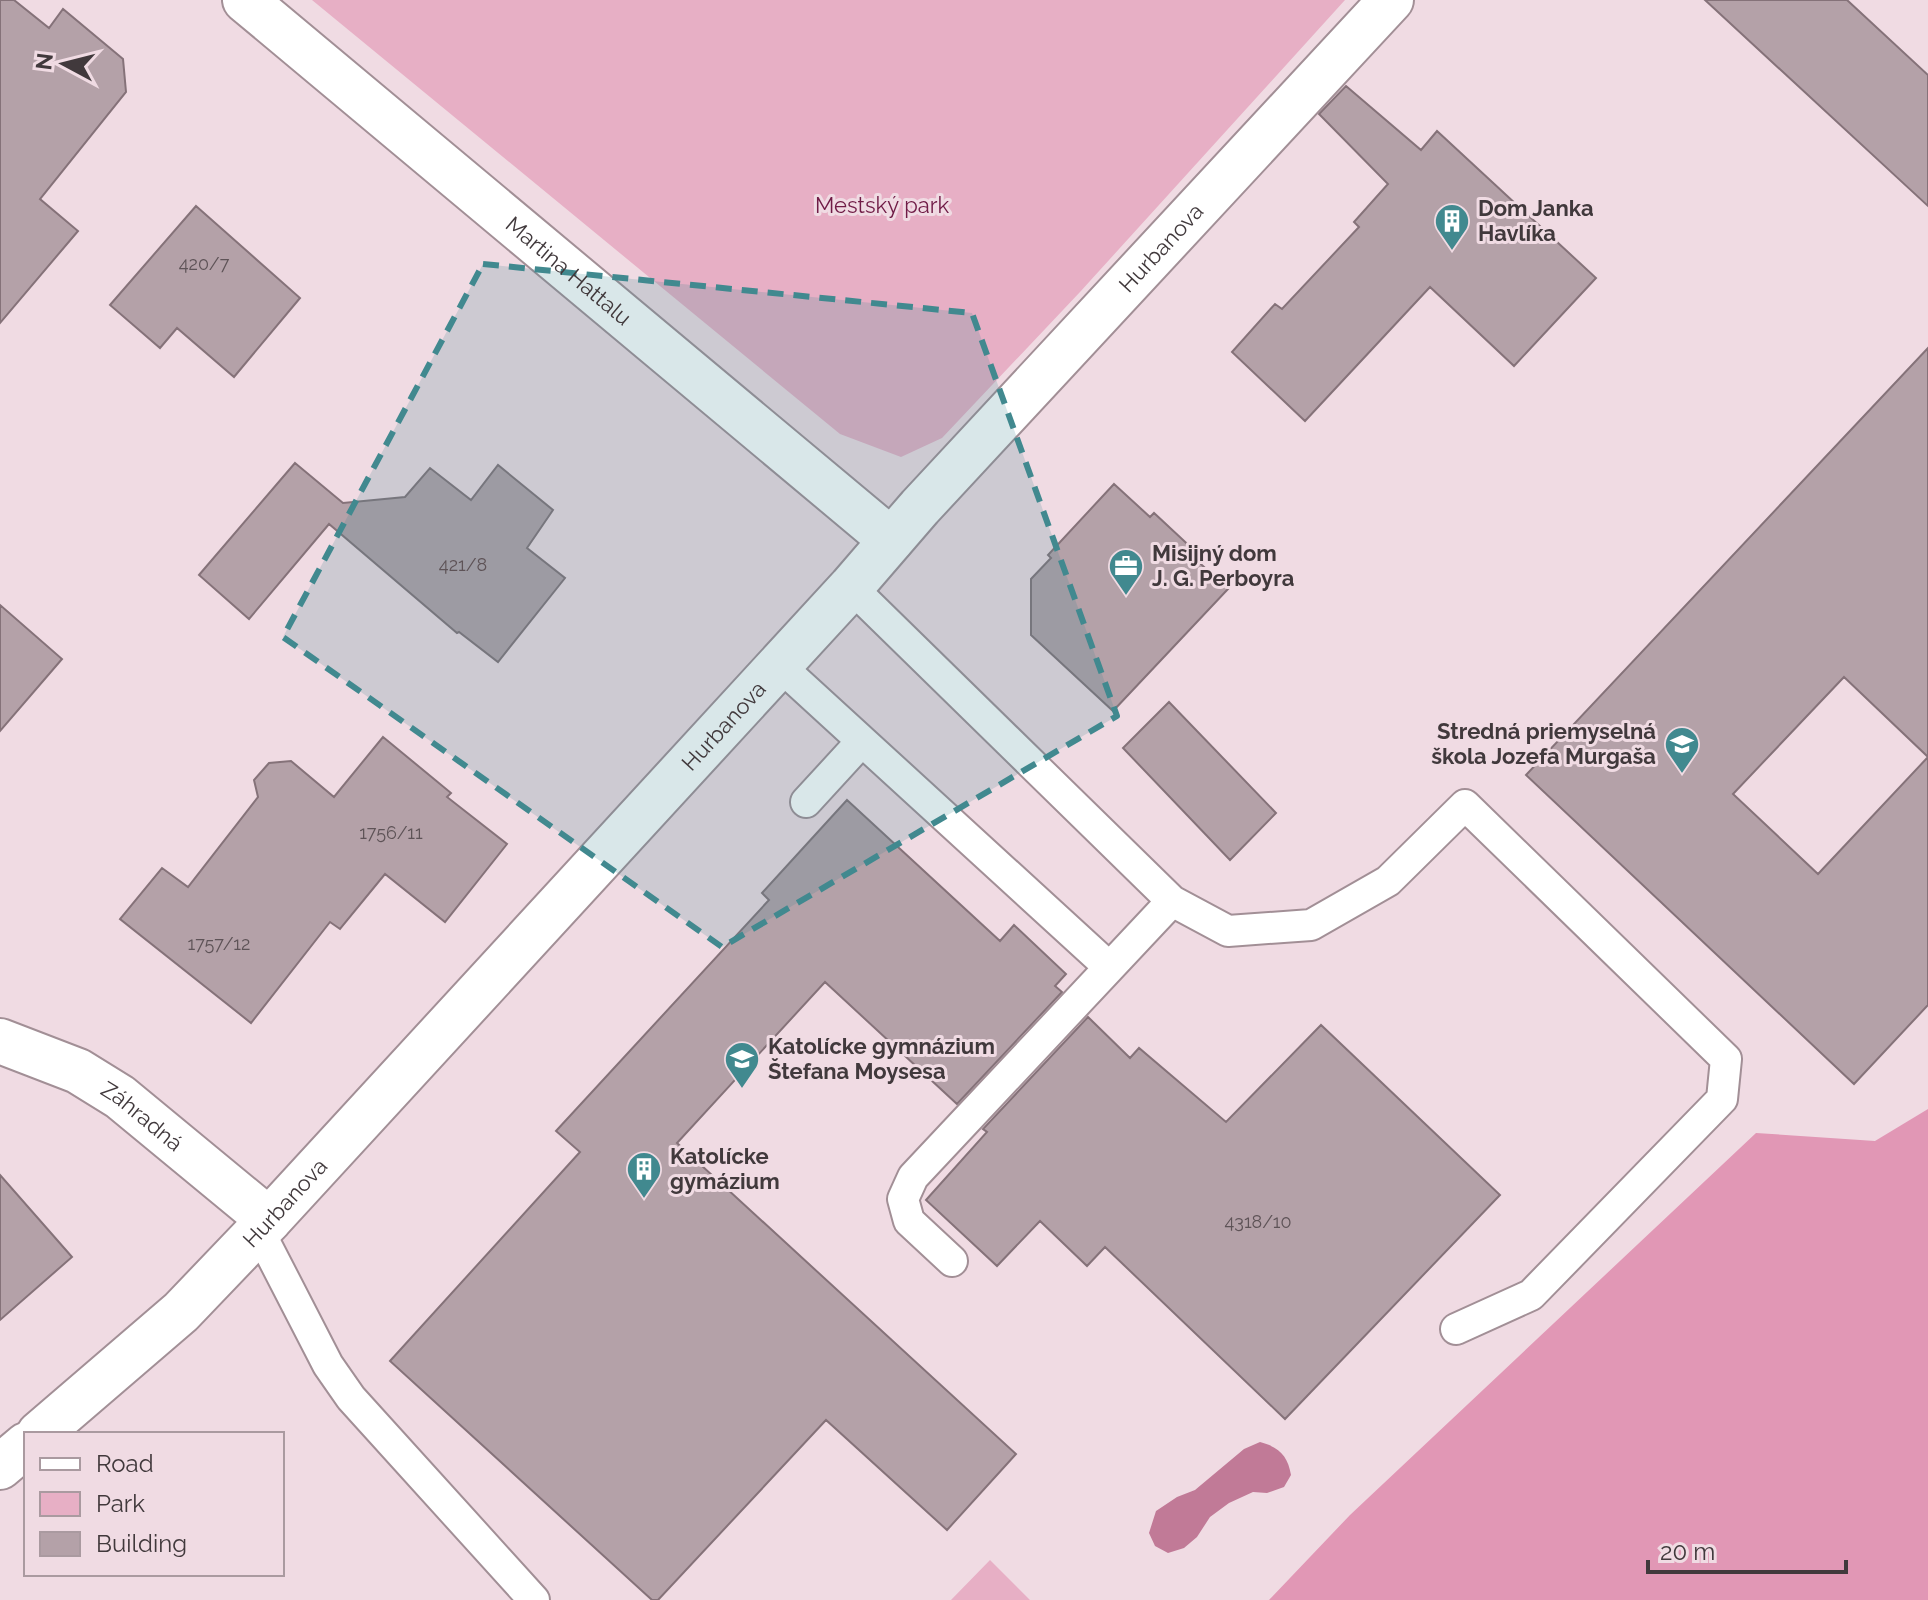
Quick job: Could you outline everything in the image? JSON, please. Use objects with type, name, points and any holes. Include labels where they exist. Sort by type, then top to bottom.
[{"type":"street","name":"Martina Hattalu","points":[[245,0],[891,540]]},
{"type":"street","name":"Hurbanova","points":[[41,1432],[157,1334],[264,1225],[1391,0]]},
{"type":"street","name":"Záhradná","points":[[0,1041],[78,1071],[120,1097],[264,1225]]},
{"type":"street","points":[[0,1467],[24,1447]]},
{"type":"lane","points":[[851,587],[1172,901],[1228,931],[1311,925],[1388,881],[1465,805],[1726,1059],[1722,1099],[1531,1295],[1456,1329]]},
{"type":"lane","points":[[779,665],[1109,967]]},
{"type":"lane","points":[[806,802],[862,741]]},
{"type":"lane","points":[[952,1261],[909,1221],[903,1199],[913,1177],[1172,901]]},
{"type":"lane","points":[[264,1225],[328,1365],[351,1398],[534,1600]]},
{"type":"highlighted area","points":[[483,264],[972,313],[1117,716],[722,947],[283,637]]},
{"type":"green space","name":"Mestský park","points":[[312,0],[1345,0],[1080,292],[942,438],[901,457],[840,434]]},
{"type":"green space","points":[[990,1560],[1030,1600],[951,1600]]},
{"type":"shaded area","points":[[1928,1109],[1928,1600],[1269,1600],[1350,1515],[1756,1133],[1875,1141]]},
{"type":"shaded area","points":[[1260,1442],[1277,1450],[1288,1463],[1291,1475],[1284,1487],[1267,1493],[1253,1492],[1229,1503],[1210,1517],[1197,1537],[1184,1548],[1168,1553],[1155,1546],[1149,1533],[1156,1511],[1195,1490],[1244,1449]]},
{"type":"building","points":[[0,0],[14,0],[49,28],[63,9],[123,59],[126,92],[40,199],[78,231],[0,323]]},
{"type":"building","points":[[1705,0],[1847,0],[1928,75],[1928,206]]},
{"type":"building","name":"Dom Janka Havlíka","points":[[1346,86],[1421,150],[1437,131],[1596,278],[1514,366],[1430,287],[1305,421],[1232,352],[1275,304],[1282,309],[1359,227],[1354,222],[1388,184],[1319,114]]},
{"type":"building","points":[[196,206],[300,298],[234,377],[177,328],[160,348],[110,305]]},
{"type":"building","name":"Stredná priemyselná škola Jozefa Murgaša","points":[[1928,348],[1928,757],[1928,1005],[1854,1084],[1526,775]],"holes":[[[1844,677],[1928,757],[1818,874],[1733,794]]]},
{"type":"building","points":[[295,463],[343,503],[405,497],[430,468],[471,500],[498,465],[553,510],[527,548],[565,578],[498,662],[457,633],[329,524],[249,619],[199,575]]},
{"type":"building","name":"Misijný dom J. G. Perboyra","points":[[1114,484],[1150,517],[1154,513],[1196,552],[1191,555],[1228,589],[1113,711],[1031,635],[1031,579],[1051,558],[1048,555]]},
{"type":"building","points":[[0,605],[62,659],[0,731]]},
{"type":"building","points":[[1169,702],[1276,813],[1230,860],[1123,748]]},
{"type":"building","points":[[383,737],[451,793],[447,797],[507,844],[445,922],[385,874],[340,929],[330,922],[251,1023],[120,919],[162,868],[188,887],[258,797],[254,780],[269,763],[291,761],[334,797]]},
{"type":"building","name":"Katolícke gymázium","points":[[847,800],[1000,941],[1014,925],[1066,974],[1055,986],[1062,992],[957,1104],[825,982],[677,1143],[1016,1454],[947,1530],[826,1420],[658,1600],[652,1600],[390,1361],[580,1152],[556,1131],[769,900],[762,893]]},
{"type":"building","points":[[1088,1017],[1130,1058],[1139,1048],[1226,1122],[1321,1025],[1500,1195],[1285,1419],[1105,1247],[1087,1266],[1040,1221],[997,1266],[926,1200],[987,1132],[983,1129]]},
{"type":"building","points":[[0,1175],[72,1257],[0,1320]]},
{"type":"place","name":"Dom Janka Havlíka","points":[[1452,252]]},
{"type":"place","name":"Misijný dom J. G. Perboyra","points":[[1126,597]]},
{"type":"place","name":"Stredná priemyselná škola Jozefa Murgaša","points":[[1682,775]]},
{"type":"place","name":"Katolícke gymnázium Štefana Moysesa","points":[[742,1090]]},
{"type":"place","name":"Katolícke gymázium","points":[[644,1200]]}]
